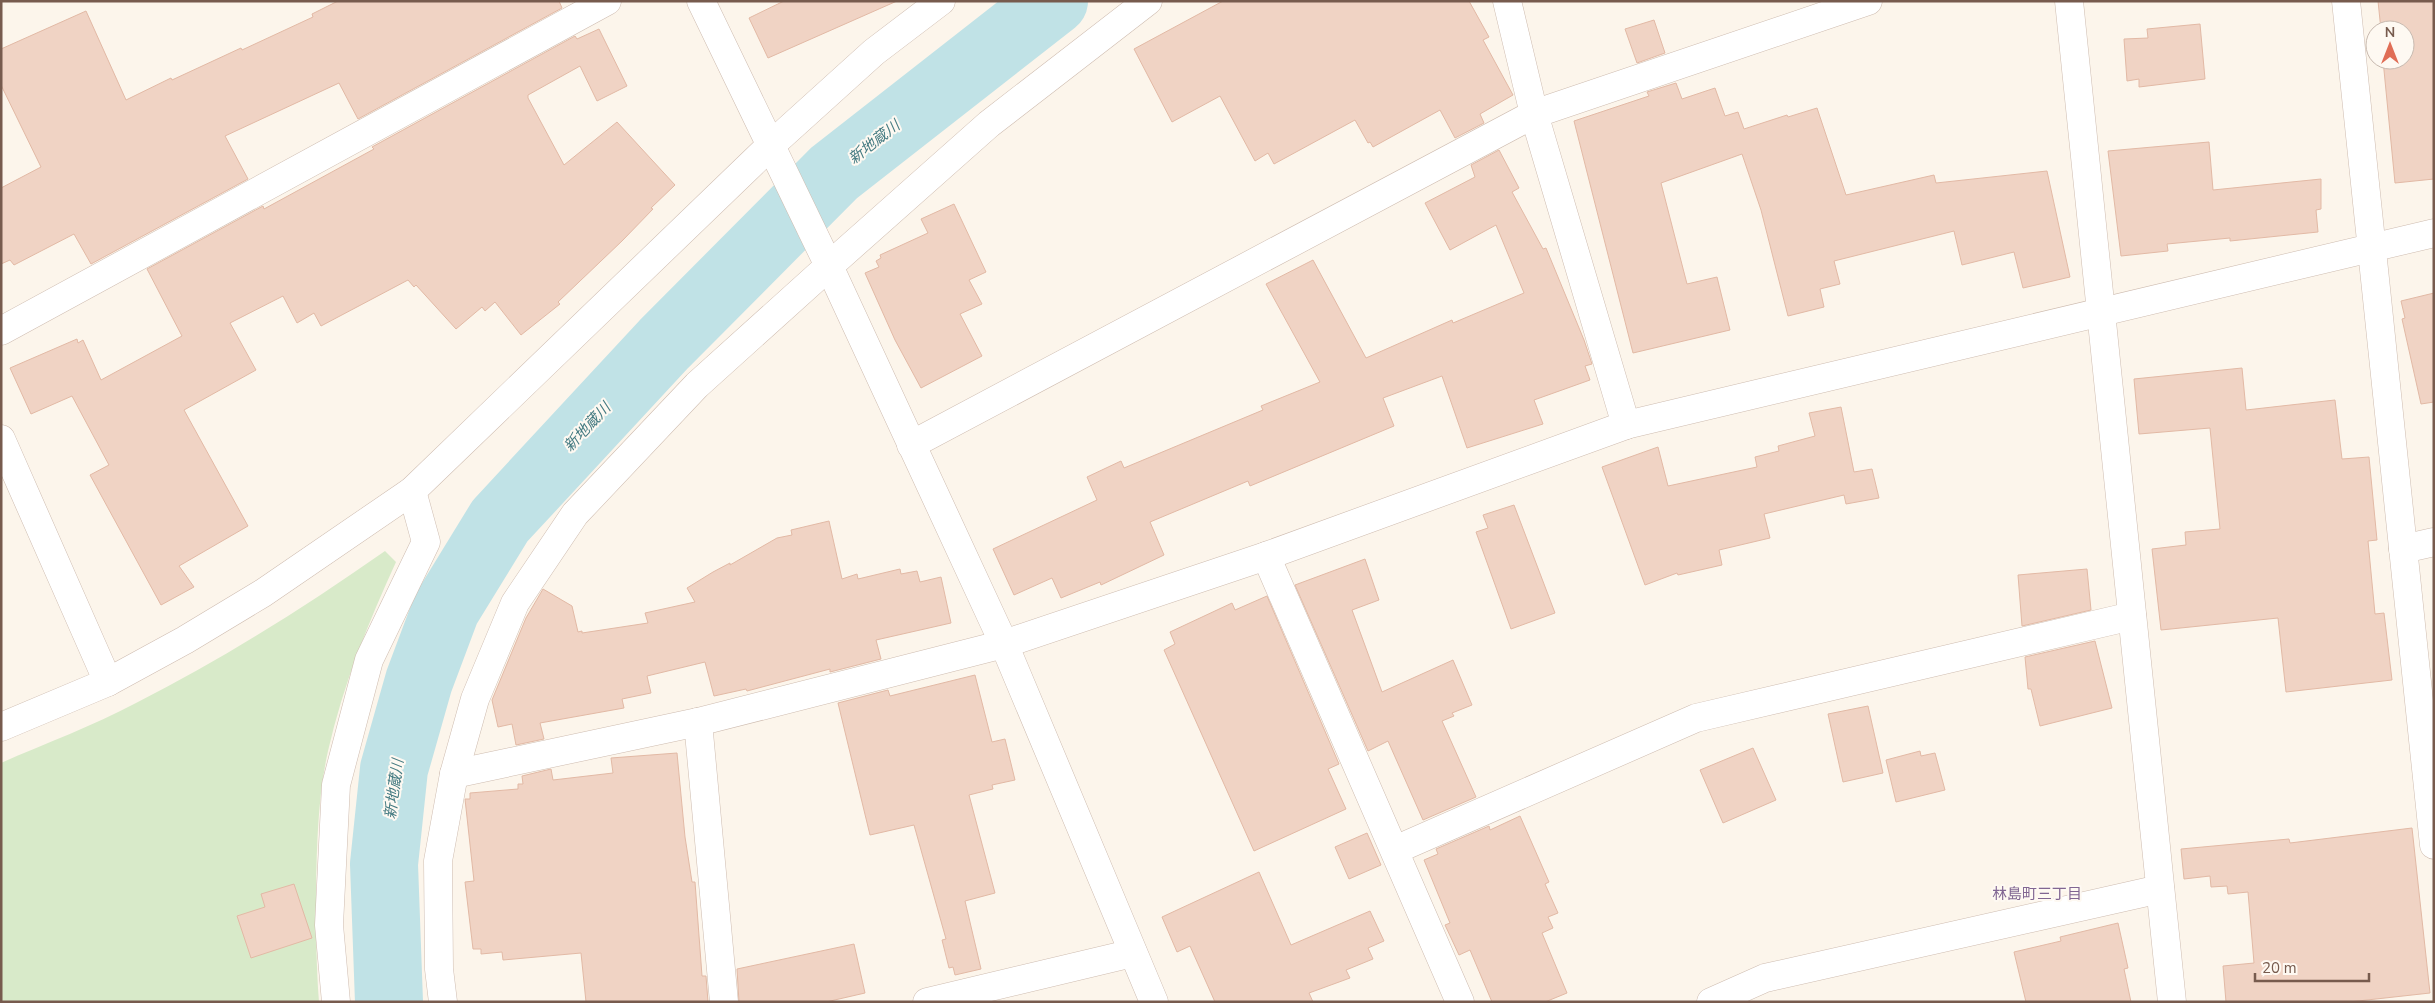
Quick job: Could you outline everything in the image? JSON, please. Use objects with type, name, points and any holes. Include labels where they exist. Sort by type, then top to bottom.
[{"type":"street","points":[[1,332],[607,1]]},
{"type":"street","points":[[701,1],[823,255],[1004,644],[1154,1002]]},
{"type":"street","points":[[1,727],[108,682],[185,640],[263,593],[412,491],[770,146],[874,52],[941,1]]},
{"type":"street","points":[[443,1002],[439,969],[438,861],[454,774],[475,698],[515,603],[575,514],[823,255],[1148,1]]},
{"type":"street","points":[[1507,1],[1534,114],[1626,424]]},
{"type":"street","points":[[911,445],[1534,114],[1868,1]]},
{"type":"street","points":[[2069,1],[2172,1002]]},
{"type":"street","points":[[2346,1],[2434,843]]},
{"type":"street","points":[[454,774],[698,722],[1004,644],[1266,556],[1626,424],[2434,233]]},
{"type":"street","points":[[1,438],[108,682]]},
{"type":"street","points":[[336,1002],[329,925],[336,785],[370,660],[426,542],[412,491]]},
{"type":"street","points":[[2403,549],[2434,542]]},
{"type":"street","points":[[1266,556],[1460,1002]]},
{"type":"street","points":[[1395,850],[1696,718],[2132,616]]},
{"type":"street","points":[[698,722],[724,1002]]},
{"type":"street","points":[[1711,1002],[1765,978],[2160,889]]},
{"type":"street","points":[[926,1002],[1132,953]]},
{"type":"green space","points":[[385,551],[396,562],[366,631],[341,702],[328,751],[322,785],[316,888],[319,1002],[1,1002],[1,763],[120,711],[200,669],[294,612]]},
{"type":"building","points":[[338,1],[559,1],[562,8],[358,119],[339,83],[225,136],[248,179],[91,264],[74,234],[14,265],[10,260],[1,264],[1,188],[41,167],[1,85],[1,49],[86,11],[126,100],[171,78],[172,80],[241,48],[242,50],[313,17],[312,14]]},
{"type":"building","points":[[784,1],[897,1],[768,58],[749,18]]},
{"type":"building","points":[[1223,1],[1469,1],[1489,37],[1483,40],[1513,95],[1480,114],[1484,123],[1455,138],[1440,110],[1373,147],[1370,142],[1368,143],[1355,120],[1274,164],[1268,153],[1255,161],[1220,96],[1172,122],[1134,49]]},
{"type":"building","points":[[2378,1],[2434,1],[2434,179],[2395,183],[2384,70],[2415,70],[2415,20],[2380,20]]},
{"type":"building","points":[[1654,20],[1665,53],[1637,63],[1625,29]]},
{"type":"building","points":[[2200,24],[2205,79],[2139,87],[2139,79],[2127,81],[2124,39],[2148,38],[2147,29]]},
{"type":"building","points":[[599,29],[627,86],[597,101],[580,66],[528,95],[528,98],[564,165],[617,122],[675,185],[651,208],[653,209],[622,241],[558,302],[560,304],[521,335],[495,302],[485,311],[482,307],[456,329],[416,285],[414,287],[408,280],[321,326],[314,313],[297,323],[283,296],[230,323],[256,370],[184,410],[248,526],[179,566],[194,587],[161,605],[90,475],[109,465],[72,396],[31,414],[10,368],[77,339],[78,343],[83,340],[101,380],[182,336],[147,269],[263,206],[264,209],[374,149],[372,147],[575,36],[577,39]]},
{"type":"building","points":[[1676,83],[1682,99],[1715,88],[1725,116],[1738,112],[1744,129],[1787,115],[1788,117],[1817,108],[1846,195],[1934,175],[1936,183],[2047,171],[2070,277],[2023,288],[2014,252],[1962,265],[1954,231],[1834,261],[1840,284],[1820,289],[1824,307],[1788,316],[1761,210],[1742,154],[1661,183],[1687,284],[1717,277],[1730,330],[1633,353],[1574,121],[1649,96],[1647,92]]},
{"type":"building","points":[[2209,142],[2213,190],[2321,179],[2321,209],[2316,210],[2318,232],[2230,241],[2230,238],[2167,244],[2168,251],[2121,256],[2108,151]]},
{"type":"building","points":[[1499,150],[1519,188],[1512,192],[1543,249],[1546,248],[1592,364],[1585,366],[1590,380],[1534,400],[1543,424],[1467,448],[1442,376],[1383,398],[1394,426],[1250,486],[1248,481],[1150,522],[1164,555],[1101,585],[1100,582],[1061,598],[1052,578],[1014,595],[993,549],[1097,500],[1087,477],[1121,461],[1124,468],[1263,410],[1261,406],[1320,382],[1266,284],[1313,260],[1366,358],[1452,320],[1453,323],[1524,293],[1496,225],[1450,250],[1425,203],[1475,177],[1471,165]]},
{"type":"building","points":[[954,204],[986,272],[969,280],[982,304],[960,314],[982,356],[921,388],[895,340],[865,273],[879,267],[876,261],[881,258],[880,255],[928,233],[921,219]]},
{"type":"building","points":[[2434,293],[2434,402],[2421,404],[2402,319],[2405,318],[2401,301]]},
{"type":"building","points":[[2242,368],[2246,410],[2335,400],[2342,459],[2369,457],[2377,540],[2368,541],[2375,614],[2384,613],[2392,680],[2286,692],[2278,618],[2161,630],[2152,549],[2186,545],[2185,532],[2220,529],[2210,428],[2139,434],[2134,379]]},
{"type":"building","points":[[1841,407],[1854,472],[1872,469],[1879,498],[1846,504],[1844,495],[1764,514],[1770,538],[1719,550],[1722,565],[1678,575],[1677,573],[1645,585],[1602,467],[1658,447],[1668,486],[1757,467],[1755,457],[1779,451],[1778,446],[1815,436],[1809,413]]},
{"type":"building","points":[[1514,505],[1555,613],[1511,629],[1476,532],[1488,528],[1483,515]]},
{"type":"building","points":[[829,521],[842,579],[857,574],[858,579],[900,569],[901,574],[917,571],[920,582],[941,577],[951,623],[876,640],[881,659],[830,672],[830,669],[747,691],[746,689],[714,696],[705,662],[647,676],[651,693],[622,699],[624,708],[540,723],[544,739],[516,745],[512,724],[498,727],[492,700],[526,618],[543,589],[572,606],[578,632],[582,631],[582,633],[648,623],[645,613],[695,602],[687,588],[713,572],[730,563],[730,565],[777,538],[792,535],[791,530]]},
{"type":"building","points":[[1365,559],[1379,600],[1352,610],[1382,692],[1453,660],[1472,705],[1452,713],[1454,716],[1442,721],[1476,797],[1423,820],[1388,741],[1368,751],[1295,585]]},
{"type":"building","points":[[2087,569],[2091,610],[2022,626],[2018,575]]},
{"type":"building","points":[[1267,596],[1339,764],[1328,769],[1346,809],[1254,851],[1164,650],[1175,644],[1170,632],[1232,603],[1235,610]]},
{"type":"building","points":[[2095,641],[2112,708],[2040,726],[2031,689],[2028,689],[2025,657]]},
{"type":"building","points":[[975,675],[992,742],[1005,739],[1015,780],[992,785],[993,789],[969,795],[995,893],[965,901],[981,969],[955,975],[953,967],[949,968],[942,940],[946,939],[914,825],[870,835],[838,703],[888,690],[890,696]]},
{"type":"building","points":[[1868,706],[1883,773],[1843,782],[1828,714]]},
{"type":"building","points":[[1753,748],[1776,800],[1723,823],[1700,770]]},
{"type":"building","points":[[1920,751],[1921,756],[1935,753],[1945,790],[1896,802],[1886,760]]},
{"type":"building","points":[[677,753],[685,837],[692,882],[695,882],[702,976],[706,976],[708,1002],[586,1002],[581,953],[503,960],[502,952],[481,954],[481,949],[473,949],[465,882],[474,881],[465,799],[470,799],[470,793],[518,789],[518,784],[523,784],[522,776],[551,769],[553,780],[613,773],[611,758]]},
{"type":"building","points":[[1520,816],[1549,882],[1545,884],[1558,913],[1548,917],[1553,928],[1542,933],[1567,993],[1545,1002],[1492,1002],[1470,950],[1459,955],[1445,925],[1450,923],[1424,860],[1438,854],[1436,849],[1489,826],[1490,830]]},
{"type":"building","points":[[2412,828],[2430,993],[2349,1002],[2226,1002],[2223,966],[2254,963],[2248,892],[2228,894],[2227,886],[2211,887],[2210,876],[2184,879],[2181,849],[2289,839],[2290,843]]},
{"type":"building","points":[[1367,833],[1381,865],[1349,879],[1335,847]]},
{"type":"building","points":[[1259,872],[1291,945],[1370,911],[1384,941],[1368,948],[1373,959],[1346,970],[1350,978],[1309,993],[1313,1002],[1215,1002],[1190,946],[1177,952],[1162,917]]},
{"type":"building","points":[[294,884],[312,938],[251,958],[237,916],[265,907],[261,894]]},
{"type":"building","points":[[2118,923],[2128,968],[2124,969],[2131,1002],[2026,1002],[2014,952],[2061,941],[2060,937]]},
{"type":"building","points":[[854,944],[865,993],[826,1002],[739,1002],[737,969]]},
{"type":"waterway","name":"新地蔵川","points":[[389,1002],[384,864],[394,769],[419,681],[446,609],[500,521],[664,344],[834,173],[1054,1]]},
{"type":"district","name":"林島町三丁目","points":[[2037,894]]}]
